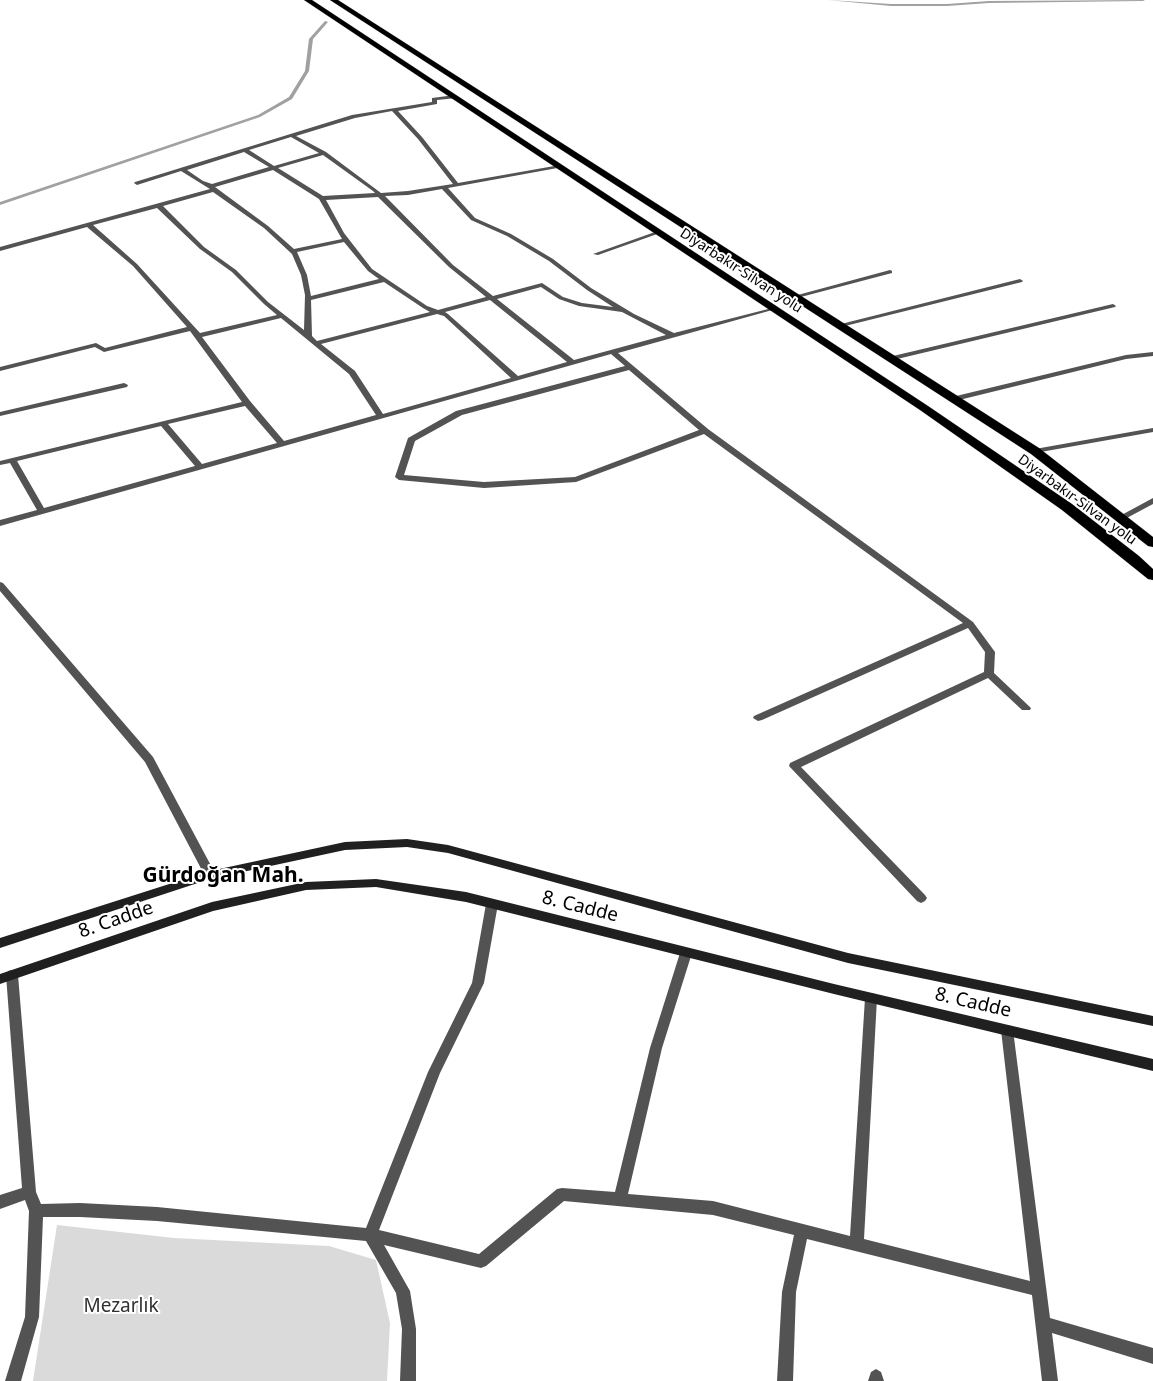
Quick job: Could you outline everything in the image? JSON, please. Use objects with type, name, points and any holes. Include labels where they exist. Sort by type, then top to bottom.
[{"type":"highway","name":"Diyarbakır-Silvan yolu","points":[[308,0],[560,167],[657,234],[774,308],[1067,507],[1153,576]]},
{"type":"highway","name":"Diyarbakır-Silvan yolu","points":[[333,0],[1035,451],[1153,543]]},
{"type":"street","points":[[137,183],[354,116],[435,103],[434,99],[455,97]]},
{"type":"street","points":[[394,110],[420,138],[456,184]]},
{"type":"street","points":[[293,136],[324,153],[379,194],[451,266],[573,363]]},
{"type":"street","points":[[245,150],[322,198],[346,240],[370,270],[425,307],[446,315],[468,332],[516,379]]},
{"type":"street","points":[[0,249],[159,206],[324,153]]},
{"type":"street","points":[[322,198],[408,193],[560,167]]},
{"type":"street","points":[[182,169],[200,182],[213,188],[266,227],[292,250],[304,275],[308,299],[308,337]]},
{"type":"street","points":[[442,186],[473,219],[508,235],[551,260],[589,289],[672,335]]},
{"type":"street","points":[[159,206],[202,248],[234,271],[266,304],[352,373],[381,417]]},
{"type":"street","points":[[89,225],[135,265],[192,328],[247,403],[282,444]]},
{"type":"street","points":[[596,254],[657,234]]},
{"type":"street","points":[[292,250],[346,240]]},
{"type":"street","points":[[796,296],[890,272]]},
{"type":"street","points":[[308,299],[385,280]]},
{"type":"street","points":[[840,325],[1020,281]]},
{"type":"street","points":[[316,343],[542,285],[561,298],[581,304],[624,310]]},
{"type":"street","points":[[893,358],[1113,306]]},
{"type":"street","points":[[0,523],[774,308]]},
{"type":"street","points":[[198,336],[282,316]]},
{"type":"street","points":[[0,369],[96,345],[104,350],[192,328]]},
{"type":"street","points":[[613,352],[705,431],[970,624],[990,652],[989,674]]},
{"type":"street","points":[[955,399],[1117,359],[1153,354]]},
{"type":"street","points":[[630,367],[459,413],[411,440],[399,477],[484,485],[576,479],[705,431]]},
{"type":"street","points":[[0,414],[124,385]]},
{"type":"street","points":[[0,463],[247,403]]},
{"type":"street","points":[[163,423],[200,467]]},
{"type":"street","points":[[1035,451],[1153,430]]},
{"type":"street","points":[[12,460],[42,511]]},
{"type":"street","points":[[1120,518],[1153,501]]},
{"type":"street","points":[[0,585],[149,760],[210,875]]},
{"type":"street","points":[[758,718],[970,624]]},
{"type":"street","points":[[989,674],[1026,708]]},
{"type":"street","points":[[921,898],[794,766],[989,674]]},
{"type":"street","name":"8. Cadde","points":[[0,943],[210,875],[345,846],[407,843],[448,849],[848,958],[1153,1021]]},
{"type":"street","name":"8. Cadde","points":[[6,977],[212,907],[306,886],[376,883],[466,897],[686,953],[1153,1065]]},
{"type":"street","points":[[370,1235],[434,1072],[478,983],[492,904]]},
{"type":"street","points":[[620,1200],[656,1048],[686,953]]},
{"type":"street","points":[[6,977],[28,1192],[36,1211],[32,1318],[13,1381]]},
{"type":"street","points":[[856,1244],[871,998]]},
{"type":"street","points":[[1007,1030],[1050,1381]]},
{"type":"street","points":[[0,1202],[28,1192]]},
{"type":"street","points":[[36,1211],[80,1210],[157,1214],[370,1235],[481,1261],[562,1194],[713,1208],[1039,1290]]},
{"type":"street","points":[[785,1381],[789,1292],[802,1230]]},
{"type":"street","points":[[370,1235],[403,1291],[409,1329],[408,1381]]},
{"type":"street","points":[[1043,1323],[1153,1356]]},
{"type":"green space","name":"Mezarlık","points":[[57,1225],[174,1238],[329,1246],[376,1260],[390,1323],[387,1381],[33,1381]]},
{"type":"waterway","points":[[830,0],[891,5],[1143,0]]},
{"type":"waterway","points":[[0,204],[259,116],[291,98],[307,71],[311,39],[326,22]]},
{"type":"district","name":"Gürdoğan Mah.","points":[[223,876]]}]
